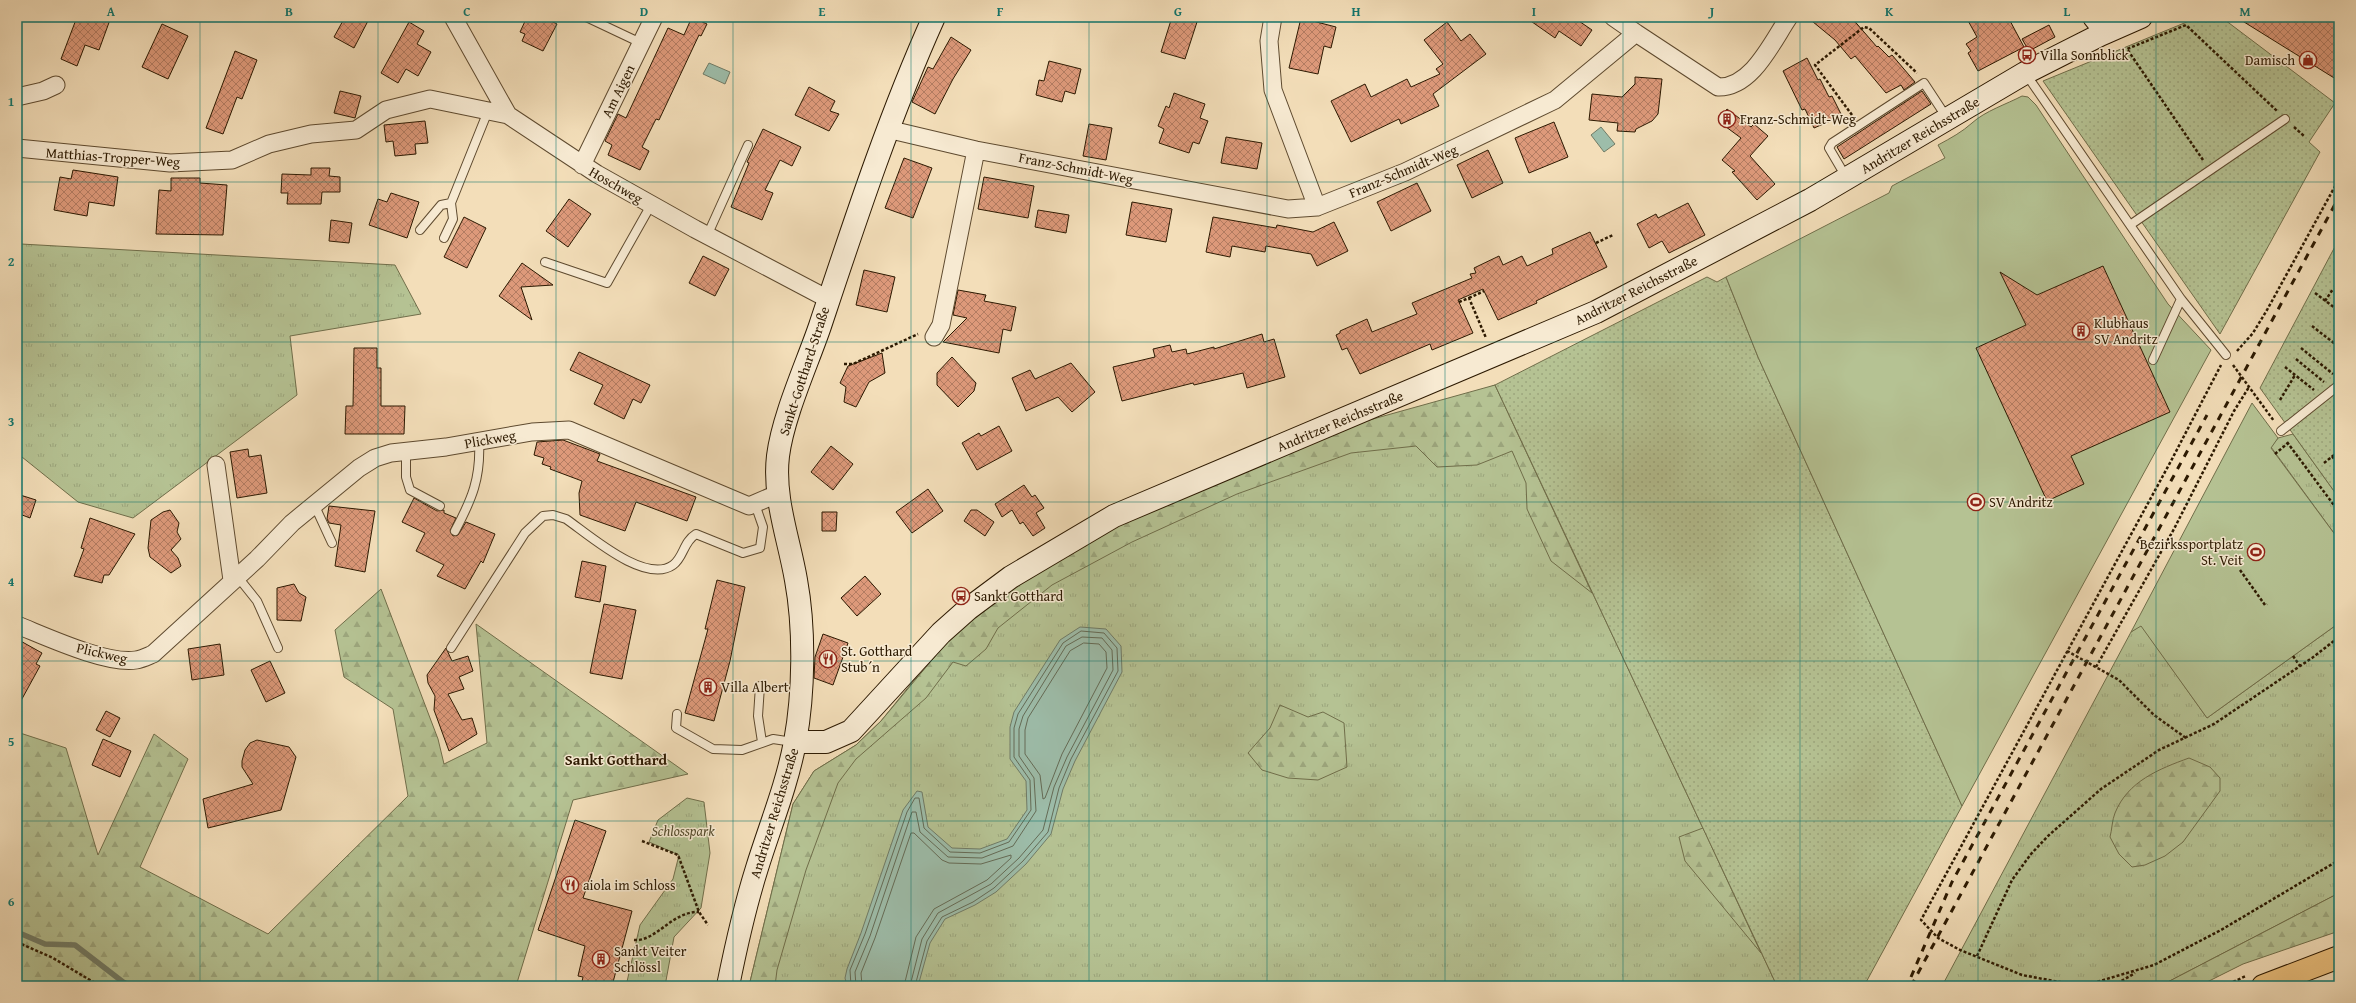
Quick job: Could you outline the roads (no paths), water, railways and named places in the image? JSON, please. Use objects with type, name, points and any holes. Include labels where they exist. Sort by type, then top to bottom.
[{"type":"main road","points":[[2262,986],[2339,957]]},
{"type":"street","name":"Hoschweg","points":[[453,17],[508,116],[582,165],[651,205],[828,299]]},
{"type":"street","name":"Am Aigen","points":[[582,165],[654,17]]},
{"type":"street","name":"Sankt-Gotthard-Straße","points":[[795,742],[800,701],[802,640],[800,608],[796,581],[778,494],[778,454],[783,432],[887,129],[934,17]]},
{"type":"street","points":[[1272,17],[1270,41],[1273,90],[1318,207]]},
{"type":"street","points":[[1613,17],[1718,87],[1727,88],[1740,83],[1751,73],[1789,17]]},
{"type":"street","name":"Andritzer Reichsstraße","points":[[728,986],[756,870],[781,795],[795,742],[826,742],[851,731],[941,633],[968,609],[1011,577],[1114,516],[1494,357],[1596,312],[1810,200],[1947,118],[2026,73],[2100,25],[2141,17]]},
{"type":"street","name":"Franz-Schmidt-Weg","points":[[887,129],[976,150],[1288,209],[1318,207],[1405,172],[1555,100],[1636,33]]},
{"type":"street","points":[[17,97],[43,92],[56,85]]},
{"type":"street","name":"Matthias-Tropper-Weg","points":[[17,148],[170,163],[232,160],[269,144],[311,134],[356,130],[386,110],[430,99],[508,116]]},
{"type":"street","points":[[934,337],[941,325],[976,150]]},
{"type":"street","name":"Plickweg","points":[[17,624],[87,652],[135,660],[153,654],[314,504],[375,458],[406,452],[532,432],[569,430],[749,506],[755,504]]},
{"type":"street","points":[[216,465],[234,578]]},
{"type":"street","points":[[755,504],[778,494]]},
{"type":"lane","points":[[586,17],[641,43]]},
{"type":"lane","points":[[2026,73],[2181,299],[2226,355]]},
{"type":"lane","points":[[1847,178],[1829,148],[1832,143],[1924,82],[1947,118]]},
{"type":"lane","points":[[444,238],[453,219],[451,203],[488,111]]},
{"type":"lane","points":[[2130,225],[2285,119]]},
{"type":"lane","points":[[707,236],[748,145]]},
{"type":"lane","points":[[420,230],[441,205],[451,203]]},
{"type":"lane","points":[[545,262],[608,283],[651,205]]},
{"type":"lane","points":[[2153,360],[2181,299]]},
{"type":"lane","points":[[2281,431],[2336,387]]},
{"type":"lane","points":[[455,531],[477,482],[480,463],[479,441]]},
{"type":"lane","points":[[406,452],[406,477],[410,490],[440,506]]},
{"type":"lane","points":[[314,504],[332,543]]},
{"type":"lane","points":[[451,648],[525,533],[543,516],[553,515],[566,519],[634,564],[655,571],[663,570],[674,565],[683,552],[688,539],[696,534],[743,553],[760,548],[763,527],[755,504]]},
{"type":"lane","points":[[234,578],[257,601],[278,648]]},
{"type":"lane","points":[[760,686],[758,716],[762,742]]},
{"type":"lane","points":[[676,714],[676,728],[713,749],[742,750],[773,738],[795,742]]},
{"type":"water","points":[[709,63],[730,72],[725,84],[703,74]]},
{"type":"water","points":[[1601,127],[1615,144],[1604,152],[1591,135]]},
{"type":"water","points":[[1080,627],[1106,629],[1121,646],[1122,672],[1075,761],[1063,789],[1051,834],[1026,864],[996,892],[975,905],[945,919],[930,943],[918,986],[847,986],[845,978],[847,969],[861,933],[903,810],[917,791],[922,792],[928,827],[952,848],[980,849],[1007,839],[1027,810],[1026,781],[1010,759],[1010,727],[1014,712],[1060,640]]},
{"type":"waterway","points":[[17,932],[45,944],[75,945],[123,982],[131,986]]},
{"type":"railway","points":[[1911,986],[2339,197]]},
{"type":"railway","points":[[1911,977],[1952,882],[2207,415]]},
{"type":"place","name":"Villa Sonnblick","points":[[2027,55]]},
{"type":"place","name":"Damisch","points":[[2308,60]]},
{"type":"place","name":"Franz-Schmidt-Weg","points":[[1727,119]]},
{"type":"place","name":"Klubhaus SV Andritz","points":[[2081,331]]},
{"type":"place","name":"SV Andritz","points":[[1976,502]]},
{"type":"place","name":"Bezirkssportplatz St. Veit","points":[[2256,552]]},
{"type":"place","name":"Sankt Gotthard","points":[[961,596]]},
{"type":"place","name":"St. Gotthard Stub´n","points":[[828,659]]},
{"type":"place","name":"Villa Albert","points":[[708,687]]},
{"type":"place","name":"aiola im Schloss","points":[[570,885]]},
{"type":"place","name":"Sankt Veiter Schlössl","points":[[601,959]]},
{"type":"district","name":"Sankt Gotthard","points":[[616,759]]},
{"type":"park label","name":"Schlosspark","points":[[683,831]]}]
